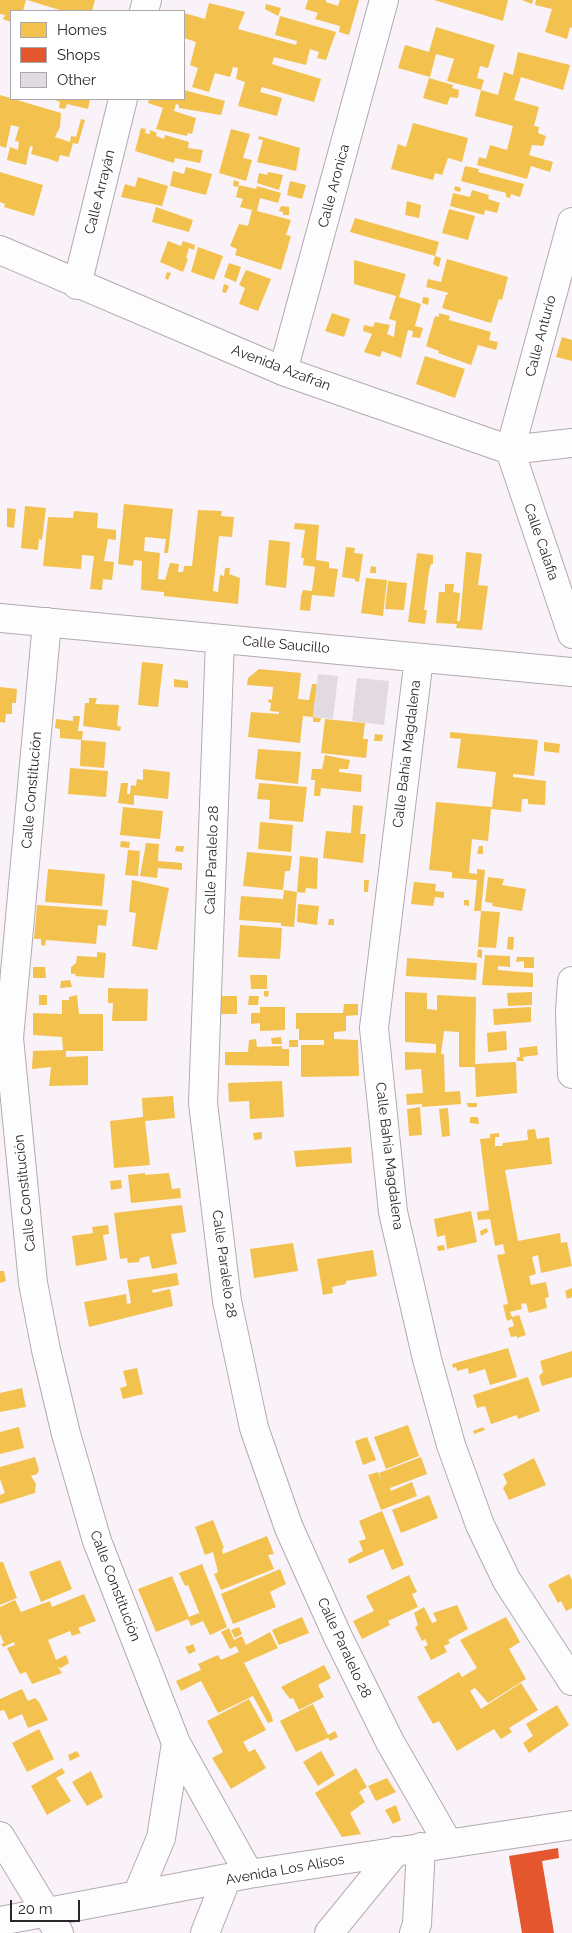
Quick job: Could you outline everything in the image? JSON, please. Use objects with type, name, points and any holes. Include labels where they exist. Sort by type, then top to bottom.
[{"type":"street","name":"Calle Aronica","points":[[283,371],[384,0]]},
{"type":"street","name":"Calle Arrayán","points":[[77,284],[123,100]]},
{"type":"street","name":"Calle Anturio","points":[[510,450],[572,222]]},
{"type":"street","name":"Avenida Azafrán","points":[[0,250],[283,371],[510,450],[572,443]]},
{"type":"street","name":"Calle Calafia","points":[[510,450],[572,634]]},
{"type":"street","name":"Calle Saucillo","points":[[0,618],[572,672]]},
{"type":"street","name":"Calle Constitución","points":[[47,622],[10,1038],[33,1283],[46,1350],[66,1434],[97,1541],[176,1743],[238,1877]]},
{"type":"street","name":"Calle Paralelo 28","points":[[220,639],[203,1103],[227,1301],[254,1428],[290,1528],[338,1637],[390,1742],[448,1843]]},
{"type":"street","name":"Calle Bahía Magdalena","points":[[419,658],[374,1028],[393,1212],[430,1368],[451,1445],[480,1525],[507,1581],[572,1681]]},
{"type":"street","points":[[572,981],[570,1012],[572,1074]]},
{"type":"street","points":[[137,1895],[161,1838],[176,1743]]},
{"type":"street","name":"Avenida Los Alisos","points":[[0,1921],[52,1923],[137,1895],[409,1849],[572,1824]]},
{"type":"street","points":[[0,1836],[52,1923]]},
{"type":"street","points":[[329,1933],[409,1849]]},
{"type":"street","points":[[409,1849],[417,1924],[414,1933]]},
{"type":"street","points":[[205,1933],[238,1877]]},
{"type":"building: Homes","points":[[0,0],[26,0],[23,10],[10,10],[10,22],[3,19],[5,15],[0,14]]},
{"type":"building: Homes","points":[[27,0],[95,0],[92,10],[60,10]]},
{"type":"building: Homes","points":[[308,0],[326,0],[326,2],[338,6],[340,0],[359,0],[349,35],[339,32],[340,26],[315,19],[318,13],[305,9]]},
{"type":"building: Homes","points":[[434,0],[508,0],[503,21]]},
{"type":"building: Homes","points":[[522,0],[533,0],[532,4]]},
{"type":"building: Homes","points":[[536,0],[572,0],[572,28],[570,27],[567,39],[545,32],[552,9],[535,5]]},
{"type":"building: Homes","points":[[209,3],[245,12],[238,29],[296,45],[297,41],[275,35],[280,16],[336,32],[326,60],[317,58],[319,52],[310,49],[306,65],[274,57],[272,64],[321,79],[314,102],[262,87],[260,92],[282,98],[277,116],[238,106],[245,82],[236,79],[238,68],[233,67],[230,77],[215,73],[209,92],[192,87],[198,68],[190,65],[196,42],[185,38],[185,13],[205,19]]},
{"type":"building: Homes","points":[[266,4],[281,8],[278,16],[265,9]]},
{"type":"building: Homes","points":[[436,27],[495,45],[488,68],[480,66],[477,78],[484,80],[481,90],[447,81],[454,59],[436,54],[430,77],[398,68],[405,45],[429,52]]},
{"type":"building: Homes","points":[[518,52],[570,65],[563,90],[521,77],[514,100],[539,107],[534,126],[539,127],[538,133],[546,136],[543,146],[532,145],[529,155],[553,162],[550,172],[531,166],[527,179],[477,165],[479,157],[486,159],[490,145],[507,150],[513,126],[475,116],[481,90],[498,95],[504,72],[513,75]]},
{"type":"building: Homes","points":[[429,78],[453,85],[452,88],[459,90],[458,98],[450,97],[447,105],[423,98]]},
{"type":"building: Homes","points":[[185,90],[225,101],[221,115],[179,108],[179,105],[176,104],[174,111],[196,118],[192,134],[188,133],[187,136],[156,129],[163,108],[148,103],[149,100],[185,100]]},
{"type":"building: Homes","points":[[0,95],[10,98],[10,100],[17,100],[61,113],[60,127],[55,137],[70,142],[71,136],[76,137],[81,119],[85,120],[78,144],[73,143],[69,157],[60,155],[58,162],[31,154],[33,147],[30,146],[26,165],[7,160],[10,147],[18,150],[19,142],[15,141],[19,127],[11,125],[6,148],[0,146]]},
{"type":"building: Homes","points":[[55,100],[90,100],[88,109],[67,104],[65,109],[59,108],[60,102]]},
{"type":"building: Homes","points":[[413,123],[468,138],[462,162],[448,158],[442,175],[435,173],[433,180],[391,169],[398,144],[406,147]]},
{"type":"building: Homes","points":[[141,128],[146,129],[145,133],[150,134],[150,130],[157,133],[156,136],[164,139],[165,135],[189,142],[188,148],[203,150],[200,163],[175,158],[174,163],[135,151]]},
{"type":"building: Homes","points":[[231,129],[250,134],[243,158],[252,160],[246,181],[219,173]]},
{"type":"building: Homes","points":[[259,136],[300,148],[296,171],[257,162],[263,140],[258,139]]},
{"type":"building: Homes","points":[[465,166],[479,169],[478,172],[524,184],[520,197],[511,194],[510,198],[506,197],[506,193],[461,181]]},
{"type":"building: Homes","points":[[186,167],[212,174],[206,195],[170,186],[173,171],[184,174]]},
{"type":"building: Homes","points":[[0,172],[43,185],[34,216],[4,207],[5,204],[0,202]]},
{"type":"building: Homes","points":[[268,172],[283,175],[279,190],[257,183],[259,173],[267,175]]},
{"type":"building: Homes","points":[[138,177],[168,186],[162,206],[121,197],[125,184],[135,187]]},
{"type":"building: Homes","points":[[234,180],[239,182],[238,187],[233,186]]},
{"type":"building: Homes","points":[[290,181],[306,185],[302,199],[287,195]]},
{"type":"building: Homes","points":[[239,185],[256,189],[257,186],[281,193],[278,203],[260,198],[257,211],[291,220],[286,235],[291,236],[281,270],[235,255],[237,249],[230,246],[239,224],[248,226],[252,210],[240,207],[243,199],[236,197]]},
{"type":"building: Homes","points":[[455,186],[461,188],[460,192],[454,190]]},
{"type":"building: Homes","points":[[472,190],[489,195],[488,199],[500,203],[497,213],[485,210],[484,215],[450,206],[453,193],[470,197]]},
{"type":"building: Homes","points":[[407,201],[421,205],[419,218],[405,215]]},
{"type":"building: Homes","points":[[281,206],[289,207],[289,215],[283,215],[283,212],[279,211]]},
{"type":"building: Homes","points":[[156,207],[193,220],[189,232],[152,222]]},
{"type":"building: Homes","points":[[449,209],[475,216],[468,240],[442,233]]},
{"type":"building: Homes","points":[[355,218],[439,242],[435,256],[350,232]]},
{"type":"building: Homes","points":[[168,241],[181,246],[183,241],[195,245],[194,250],[189,248],[186,258],[188,259],[183,272],[160,262]]},
{"type":"building: Homes","points":[[198,247],[223,256],[214,280],[191,272]]},
{"type":"building: Homes","points":[[435,256],[441,258],[439,267],[433,264]]},
{"type":"building: Homes","points":[[447,259],[508,277],[502,300],[499,299],[491,323],[442,308],[446,295],[449,293],[426,287],[428,279],[441,282]]},
{"type":"building: Homes","points":[[354,260],[406,274],[399,297],[421,304],[415,326],[423,328],[420,338],[412,337],[413,331],[408,330],[401,358],[382,351],[380,357],[364,352],[372,334],[363,331],[364,325],[373,327],[375,322],[390,325],[387,334],[394,337],[396,321],[389,319],[396,296],[354,284]]},
{"type":"building: Homes","points":[[229,263],[241,267],[236,282],[224,277]]},
{"type":"building: Homes","points":[[246,270],[271,279],[258,311],[239,304],[245,288],[239,285]]},
{"type":"building: Homes","points":[[167,272],[171,273],[168,280],[165,278]]},
{"type":"building: Homes","points":[[224,284],[229,286],[226,293],[222,292]]},
{"type":"building: Homes","points":[[423,297],[429,298],[428,305],[422,303]]},
{"type":"building: Homes","points":[[332,313],[350,319],[344,337],[325,331]]},
{"type":"building: Homes","points":[[439,313],[450,316],[449,320],[491,332],[489,340],[498,342],[496,350],[478,345],[471,365],[438,353],[439,351],[426,346],[435,316],[439,317]]},
{"type":"building: Homes","points":[[562,337],[572,340],[572,361],[556,357]]},
{"type":"building: Homes","points":[[425,356],[465,369],[455,398],[416,384]]},
{"type":"building: Homes","points":[[124,504],[173,509],[168,553],[164,553],[166,539],[145,537],[144,551],[160,553],[158,579],[165,580],[170,563],[179,564],[178,572],[183,572],[184,566],[192,566],[198,510],[222,511],[221,516],[234,517],[232,537],[219,536],[213,591],[218,592],[220,575],[224,576],[225,568],[230,568],[229,574],[240,578],[238,604],[164,596],[164,592],[141,590],[142,561],[134,560],[133,566],[118,564]]},
{"type":"building: Homes","points":[[25,506],[46,508],[42,540],[39,539],[38,550],[21,548]]},
{"type":"building: Homes","points":[[7,508],[16,509],[14,528],[7,527]]},
{"type":"building: Homes","points":[[74,511],[98,513],[97,528],[116,530],[116,540],[108,539],[104,561],[114,562],[112,580],[103,579],[102,590],[90,589],[94,556],[82,555],[81,569],[43,566],[48,517],[73,518]]},
{"type":"building: Homes","points":[[295,523],[319,525],[316,560],[329,562],[329,568],[338,569],[334,597],[312,595],[310,611],[300,610],[301,596],[303,590],[312,591],[315,567],[303,565],[304,558],[301,558],[305,530],[294,529]]},
{"type":"building: Homes","points":[[269,540],[290,542],[286,588],[265,585]]},
{"type":"building: Homes","points":[[346,547],[355,548],[354,553],[363,554],[359,582],[355,581],[355,579],[342,577]]},
{"type":"building: Homes","points":[[466,552],[482,554],[478,585],[488,586],[482,630],[456,628],[457,624],[436,623],[439,592],[445,592],[445,584],[454,584],[453,592],[460,593],[457,621],[460,621]]},
{"type":"building: Homes","points":[[417,553],[433,555],[424,610],[427,610],[425,624],[408,622]]},
{"type":"building: Homes","points":[[371,566],[376,567],[376,573],[370,573]]},
{"type":"building: Homes","points":[[366,578],[387,580],[383,616],[361,613]]},
{"type":"building: Homes","points":[[388,581],[407,583],[404,610],[385,609]]},
{"type":"building: Homes","points":[[142,662],[163,664],[158,707],[138,705]]},
{"type":"building: Homes","points":[[259,669],[301,673],[298,699],[309,700],[312,684],[317,684],[313,717],[303,716],[300,743],[248,737],[251,712],[279,714],[279,712],[270,711],[271,703],[268,702],[269,699],[272,700],[273,687],[247,685],[248,678]]},
{"type":"building: Homes","points":[[174,679],[188,681],[188,688],[174,687]]},
{"type":"building: Homes","points":[[0,687],[17,689],[16,703],[12,703],[12,714],[6,714],[5,723],[0,722]]},
{"type":"building: Homes","points":[[89,698],[97,698],[95,704],[119,705],[117,726],[121,727],[120,731],[83,726],[85,703],[89,703]]},
{"type":"building: Homes","points":[[73,716],[80,716],[78,731],[83,731],[82,740],[60,738],[60,729],[55,728],[56,719],[73,721]]},
{"type":"building: Homes","points":[[313,717],[321,718],[320,722],[313,722]]},
{"type":"building: Homes","points":[[325,719],[365,723],[363,739],[368,739],[366,758],[321,753]]},
{"type":"building: Homes","points":[[450,732],[538,740],[534,776],[513,774],[513,777],[546,781],[545,805],[528,804],[528,799],[522,799],[521,812],[491,809],[488,841],[472,839],[469,873],[477,874],[477,869],[485,870],[481,911],[474,911],[477,880],[452,878],[452,872],[429,870],[436,802],[492,807],[496,772],[457,768],[461,739],[450,738]]},
{"type":"building: Homes","points":[[375,734],[383,735],[382,741],[374,741]]},
{"type":"building: Homes","points":[[81,740],[106,742],[104,768],[80,766]]},
{"type":"building: Homes","points":[[544,742],[560,744],[559,753],[544,751]]},
{"type":"building: Homes","points":[[258,749],[301,752],[298,784],[255,779]]},
{"type":"building: Homes","points":[[325,755],[350,760],[348,769],[339,769],[339,772],[362,775],[361,792],[321,788],[320,796],[314,796],[315,780],[311,780],[312,769],[322,769]]},
{"type":"building: Homes","points":[[70,768],[108,771],[106,797],[68,794]]},
{"type":"building: Homes","points":[[143,769],[170,772],[168,799],[134,795],[134,805],[118,803],[121,783],[128,783],[127,794],[130,794],[131,785],[136,786],[137,779],[143,780]]},
{"type":"building: Homes","points":[[259,783],[307,787],[303,822],[269,819],[270,800],[257,799]]},
{"type":"building: Homes","points":[[353,805],[363,806],[360,834],[366,834],[363,863],[323,858],[326,831],[351,833]]},
{"type":"building: Homes","points":[[123,807],[163,811],[160,839],[120,835]]},
{"type":"building: Homes","points":[[260,822],[293,825],[291,852],[258,849]]},
{"type":"building: Homes","points":[[121,841],[130,842],[129,848],[120,847]]},
{"type":"building: Homes","points":[[146,843],[159,844],[158,861],[182,863],[182,870],[158,868],[157,878],[140,876]]},
{"type":"building: Homes","points":[[176,846],[184,846],[183,852],[175,851]]},
{"type":"building: Homes","points":[[479,846],[483,846],[483,854],[477,854]]},
{"type":"building: Homes","points":[[128,850],[140,851],[138,876],[125,875]]},
{"type":"building: Homes","points":[[247,852],[292,856],[290,871],[285,871],[283,890],[243,886]]},
{"type":"building: Homes","points":[[300,856],[318,858],[317,889],[306,888],[305,893],[297,892]]},
{"type":"building: Homes","points":[[48,869],[105,874],[102,906],[45,902]]},
{"type":"building: Homes","points":[[488,877],[504,879],[502,885],[526,889],[522,911],[492,906],[493,903],[485,902]]},
{"type":"building: Homes","points":[[132,880],[169,888],[157,950],[132,946],[136,913],[129,912]]},
{"type":"building: Homes","points":[[364,880],[369,880],[368,892],[364,892]]},
{"type":"building: Homes","points":[[414,882],[436,884],[435,891],[444,892],[444,898],[435,897],[433,906],[411,904]]},
{"type":"building: Homes","points":[[284,890],[297,892],[294,927],[281,926],[281,923],[239,920],[241,896],[283,899]]},
{"type":"building: Homes","points":[[464,900],[469,900],[469,906],[464,905]]},
{"type":"building: Homes","points":[[298,904],[319,906],[317,925],[297,922]]},
{"type":"building: Homes","points":[[37,905],[108,910],[106,926],[98,925],[96,944],[46,940],[45,946],[41,945],[41,939],[34,939]]},
{"type":"building: Homes","points":[[481,911],[500,912],[496,948],[478,947]]},
{"type":"building: Homes","points":[[329,919],[334,919],[334,925],[328,925]]},
{"type":"building: Homes","points":[[240,925],[282,928],[280,959],[238,957]]},
{"type":"building: Homes","points":[[508,937],[514,937],[513,950],[507,949]]},
{"type":"building: Homes","points":[[478,949],[482,950],[482,958],[477,957]]},
{"type":"building: Homes","points":[[97,952],[106,953],[104,978],[75,976],[76,974],[71,974],[71,967],[76,963],[77,956],[97,957]]},
{"type":"building: Homes","points":[[485,955],[510,956],[510,967],[498,966],[498,970],[533,973],[533,987],[482,985]]},
{"type":"building: Homes","points":[[517,957],[534,957],[534,968],[524,968],[524,961],[516,962]]},
{"type":"building: Homes","points":[[407,958],[477,963],[476,980],[406,976]]},
{"type":"building: Homes","points":[[33,967],[45,967],[46,978],[33,978]]},
{"type":"building: Homes","points":[[250,975],[267,975],[267,989],[251,989]]},
{"type":"building: Homes","points":[[70,980],[72,987],[60,988],[61,981]]},
{"type":"building: Homes","points":[[108,988],[148,989],[147,1021],[112,1021],[113,1003],[108,1003]]},
{"type":"building: Homes","points":[[264,991],[269,991],[268,997],[264,996]]},
{"type":"building: Homes","points":[[405,992],[427,993],[427,1009],[437,1010],[437,995],[476,997],[475,1064],[516,1062],[517,1093],[476,1097],[475,1067],[459,1067],[459,1032],[444,1031],[441,1054],[444,1054],[445,1092],[460,1091],[461,1104],[422,1107],[422,1104],[407,1105],[406,1094],[423,1093],[421,1069],[405,1070],[405,1052],[436,1053],[436,1044],[405,1042]]},
{"type":"building: Homes","points":[[532,992],[532,1005],[508,1006],[507,993]]},
{"type":"building: Homes","points":[[39,995],[47,995],[47,1005],[39,1005]]},
{"type":"building: Homes","points":[[77,995],[79,1014],[103,1014],[103,1051],[66,1051],[66,1057],[88,1056],[88,1085],[49,1086],[51,1067],[32,1069],[33,1051],[63,1050],[62,1037],[33,1035],[33,1013],[62,1014],[62,1000],[69,1000],[69,997]]},
{"type":"building: Homes","points":[[216,996],[237,996],[237,1014],[216,1014]]},
{"type":"building: Homes","points":[[249,996],[259,996],[258,1005],[248,1005]]},
{"type":"building: Homes","points":[[344,1004],[358,1004],[358,1015],[346,1016],[346,1031],[334,1032],[334,1039],[358,1040],[359,1076],[301,1077],[301,1045],[324,1045],[324,1040],[299,1040],[299,1029],[296,1029],[296,1013],[343,1013]]},
{"type":"building: Homes","points":[[260,1007],[285,1007],[285,1030],[260,1031],[260,1023],[251,1024],[251,1013],[260,1013]]},
{"type":"building: Homes","points":[[531,1007],[531,1022],[494,1025],[493,1009]]},
{"type":"building: Homes","points":[[506,1031],[507,1050],[488,1052],[487,1033]]},
{"type":"building: Homes","points":[[281,1037],[282,1044],[272,1044],[271,1038]]},
{"type":"building: Homes","points":[[256,1039],[257,1047],[282,1046],[282,1049],[289,1049],[289,1066],[225,1065],[225,1052],[248,1052],[249,1040]]},
{"type":"building: Homes","points":[[289,1040],[298,1040],[298,1047],[289,1047]]},
{"type":"building: Homes","points":[[537,1046],[538,1055],[523,1057],[524,1061],[517,1061],[517,1057],[520,1057],[519,1048]]},
{"type":"building: Homes","points":[[282,1081],[284,1117],[250,1119],[249,1101],[229,1102],[228,1083]]},
{"type":"building: Homes","points":[[173,1096],[175,1118],[145,1121],[150,1165],[114,1168],[110,1121],[143,1117],[142,1098]]},
{"type":"building: Homes","points":[[467,1103],[477,1103],[477,1107],[468,1107]]},
{"type":"building: Homes","points":[[420,1107],[422,1135],[409,1136],[407,1109]]},
{"type":"building: Homes","points":[[448,1108],[450,1136],[442,1137],[439,1109]]},
{"type":"building: Homes","points":[[470,1117],[478,1117],[479,1124],[470,1123]]},
{"type":"building: Homes","points":[[535,1129],[537,1139],[549,1137],[552,1164],[505,1170],[518,1241],[560,1233],[561,1243],[567,1242],[572,1266],[541,1273],[538,1255],[532,1257],[536,1274],[529,1276],[531,1285],[546,1282],[549,1297],[545,1298],[547,1308],[529,1313],[526,1303],[521,1304],[522,1309],[510,1312],[512,1317],[519,1315],[526,1335],[517,1338],[517,1336],[511,1337],[508,1328],[514,1326],[512,1319],[507,1321],[503,1305],[508,1304],[497,1255],[505,1254],[503,1244],[495,1246],[490,1219],[478,1220],[477,1212],[489,1210],[480,1139],[490,1138],[490,1134],[499,1133],[499,1137],[495,1137],[495,1146],[502,1146],[503,1143],[528,1140],[527,1130]]},
{"type":"building: Homes","points":[[262,1132],[262,1139],[254,1140],[253,1133]]},
{"type":"building: Homes","points":[[351,1147],[352,1163],[296,1167],[294,1151]]},
{"type":"building: Homes","points":[[145,1173],[145,1175],[169,1173],[172,1189],[180,1188],[181,1198],[131,1203],[128,1175]]},
{"type":"building: Homes","points":[[121,1180],[122,1188],[111,1190],[110,1181]]},
{"type":"building: Homes","points":[[182,1205],[186,1232],[171,1234],[177,1264],[152,1269],[149,1256],[140,1258],[139,1262],[128,1263],[127,1258],[120,1259],[114,1213]]},
{"type":"building: Homes","points":[[471,1211],[477,1242],[447,1249],[445,1235],[437,1237],[434,1219]]},
{"type":"building: Homes","points":[[108,1225],[109,1234],[103,1235],[107,1260],[76,1266],[72,1236],[93,1233],[92,1227]]},
{"type":"building: Homes","points":[[487,1228],[488,1232],[481,1236],[480,1231]]},
{"type":"building: Homes","points":[[293,1243],[298,1271],[254,1278],[250,1249]]},
{"type":"building: Homes","points":[[444,1245],[445,1250],[438,1251],[437,1246]]},
{"type":"building: Homes","points":[[373,1250],[377,1276],[346,1281],[346,1284],[332,1287],[333,1293],[323,1295],[317,1259]]},
{"type":"building: Homes","points":[[0,1271],[4,1271],[6,1281],[0,1283]]},
{"type":"building: Homes","points":[[177,1273],[179,1285],[152,1290],[153,1293],[170,1289],[173,1306],[89,1327],[84,1302],[126,1294],[127,1304],[131,1303],[127,1280]]},
{"type":"building: Homes","points":[[572,1288],[572,1297],[567,1299],[565,1291]]},
{"type":"building: Homes","points":[[508,1348],[517,1377],[490,1385],[485,1369],[469,1374],[468,1368],[457,1371],[456,1367],[453,1368],[452,1364]]},
{"type":"building: Homes","points":[[572,1351],[572,1377],[542,1386],[539,1376],[543,1372],[540,1361]]},
{"type":"building: Homes","points":[[137,1368],[143,1394],[123,1399],[120,1388],[127,1386],[123,1371]]},
{"type":"building: Homes","points":[[528,1377],[540,1411],[518,1419],[517,1415],[491,1424],[485,1406],[477,1408],[473,1395]]},
{"type":"building: Homes","points":[[22,1388],[26,1407],[0,1412],[0,1393]]},
{"type":"building: Homes","points":[[408,1425],[419,1456],[386,1469],[374,1437]]},
{"type":"building: Homes","points":[[19,1427],[24,1448],[0,1454],[0,1432]]},
{"type":"building: Homes","points":[[483,1427],[485,1430],[474,1434],[473,1431]]},
{"type":"building: Homes","points":[[367,1437],[376,1460],[363,1465],[355,1441]]},
{"type":"building: Homes","points":[[35,1457],[39,1470],[37,1474],[31,1476],[36,1484],[35,1493],[0,1504],[0,1495],[5,1493],[0,1479],[0,1467]]},
{"type":"building: Homes","points":[[421,1457],[427,1474],[390,1488],[391,1491],[412,1482],[417,1496],[381,1510],[368,1475],[378,1472],[382,1483],[379,1473]]},
{"type":"building: Homes","points":[[534,1458],[546,1485],[509,1500],[503,1488],[507,1483],[503,1474]]},
{"type":"building: Homes","points":[[429,1495],[438,1518],[401,1533],[392,1510]]},
{"type":"building: Homes","points":[[382,1511],[404,1565],[392,1570],[383,1549],[349,1564],[348,1559],[363,1551],[359,1541],[366,1539],[359,1521]]},
{"type":"building: Homes","points":[[213,1520],[224,1548],[222,1549],[223,1554],[267,1536],[274,1554],[268,1555],[274,1569],[221,1590],[214,1574],[218,1572],[213,1552],[205,1555],[195,1527]]},
{"type":"building: Homes","points":[[60,1560],[72,1589],[41,1602],[29,1572]]},
{"type":"building: Homes","points":[[0,1562],[3,1562],[17,1598],[0,1605]]},
{"type":"building: Homes","points":[[202,1564],[227,1627],[210,1635],[203,1621],[191,1626],[188,1619],[156,1632],[138,1589],[172,1576],[189,1617],[199,1613],[201,1617],[188,1585],[185,1586],[179,1573]]},
{"type":"building: Homes","points":[[280,1569],[286,1584],[270,1592],[276,1607],[233,1624],[221,1594]]},
{"type":"building: Homes","points":[[569,1574],[572,1580],[572,1608],[566,1611],[561,1601],[558,1603],[548,1585]]},
{"type":"building: Homes","points":[[409,1575],[417,1592],[412,1594],[418,1607],[388,1621],[390,1625],[362,1639],[353,1621],[374,1611],[366,1596]]},
{"type":"building: Homes","points":[[84,1594],[96,1621],[78,1628],[81,1633],[72,1636],[70,1631],[48,1640],[56,1660],[66,1655],[69,1663],[61,1668],[58,1667],[62,1673],[32,1684],[26,1672],[20,1674],[7,1648],[15,1645],[14,1642],[3,1647],[1,1644],[4,1643],[0,1634],[0,1607],[15,1600],[21,1612],[50,1601],[52,1607]]},
{"type":"building: Homes","points":[[457,1605],[468,1629],[448,1640],[450,1643],[444,1646],[447,1652],[431,1660],[424,1647],[428,1645],[425,1639],[422,1641],[415,1627],[418,1625],[414,1613],[424,1607],[432,1623],[437,1621],[433,1613]]},
{"type":"building: Homes","points":[[302,1617],[309,1633],[279,1645],[272,1630]]},
{"type":"building: Homes","points":[[506,1617],[520,1642],[509,1649],[526,1679],[488,1703],[475,1688],[470,1691],[481,1709],[521,1683],[538,1710],[509,1728],[512,1732],[501,1739],[494,1729],[457,1751],[439,1721],[433,1724],[417,1697],[459,1672],[462,1677],[477,1668],[460,1640]]},
{"type":"building: Homes","points":[[239,1627],[242,1634],[235,1638],[231,1630]]},
{"type":"building: Homes","points":[[229,1628],[234,1640],[242,1636],[246,1645],[270,1632],[278,1648],[244,1663],[273,1721],[268,1723],[253,1696],[218,1713],[201,1681],[181,1691],[176,1681],[201,1670],[198,1664],[218,1655],[221,1660],[239,1652],[236,1646],[230,1649],[221,1632]]},
{"type":"building: Homes","points":[[193,1644],[196,1651],[189,1654],[185,1647]]},
{"type":"building: Homes","points":[[324,1665],[331,1678],[318,1685],[324,1697],[299,1710],[293,1698],[290,1699],[281,1687]]},
{"type":"building: Homes","points":[[22,1689],[28,1701],[35,1698],[39,1702],[48,1720],[28,1728],[22,1714],[9,1720],[4,1710],[0,1711],[0,1699]]},
{"type":"building: Homes","points":[[249,1699],[266,1730],[243,1742],[249,1752],[255,1749],[266,1768],[231,1789],[212,1758],[223,1752],[207,1721]]},
{"type":"building: Homes","points":[[313,1704],[328,1735],[335,1731],[338,1737],[330,1741],[328,1738],[296,1752],[280,1721]]},
{"type":"building: Homes","points":[[557,1705],[569,1725],[529,1753],[523,1743],[533,1736],[526,1724]]},
{"type":"building: Homes","points":[[39,1729],[54,1759],[27,1772],[12,1743]]},
{"type":"building: Homes","points":[[77,1751],[80,1756],[70,1761],[68,1755]]},
{"type":"building: Homes","points":[[321,1751],[335,1775],[318,1786],[303,1762]]},
{"type":"building: Homes","points":[[62,1768],[65,1773],[56,1778],[71,1801],[47,1815],[31,1786]]},
{"type":"building: Homes","points":[[356,1768],[367,1787],[359,1792],[365,1802],[350,1813],[361,1834],[342,1837],[315,1793]]},
{"type":"building: Homes","points":[[91,1771],[103,1797],[87,1806],[72,1782]]},
{"type":"building: Homes","points":[[387,1778],[396,1792],[376,1801],[368,1786]]},
{"type":"building: Homes","points":[[396,1805],[401,1820],[393,1824],[385,1810]]},
{"type":"building: Shops","points":[[558,1848],[559,1858],[542,1861],[554,1933],[522,1933],[509,1856]]},
{"type":"building: Other","points":[[318,674],[338,676],[333,719],[313,717]]},
{"type":"building: Other","points":[[357,678],[389,681],[384,725],[352,721]]}]
